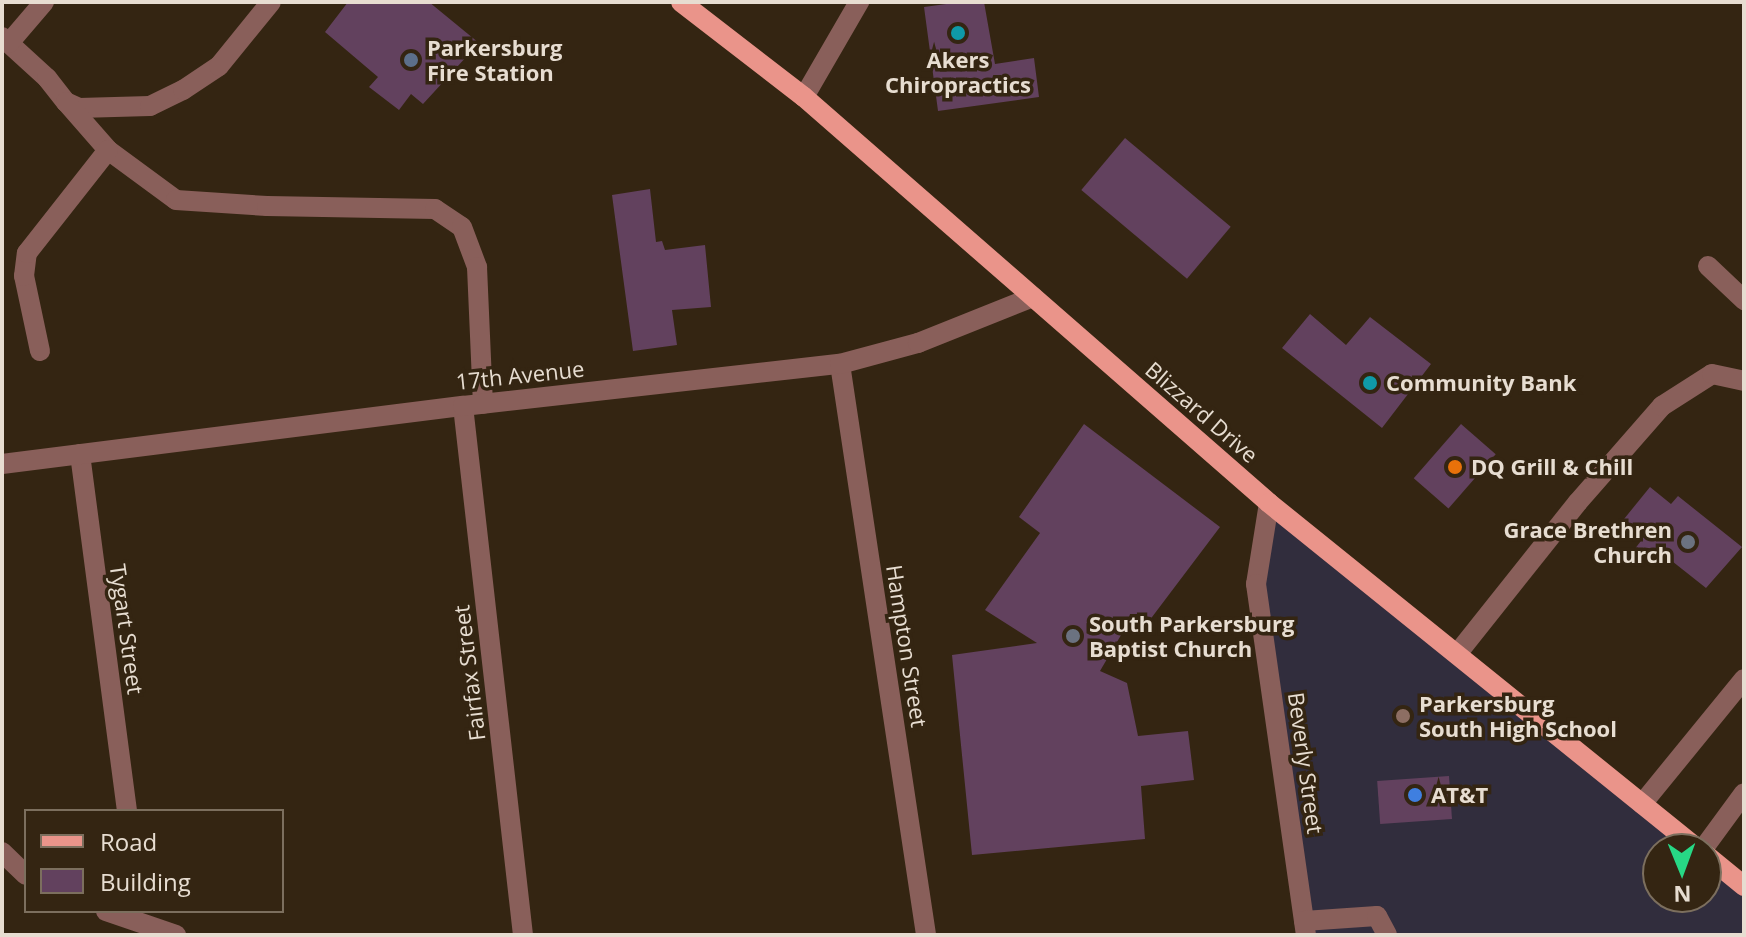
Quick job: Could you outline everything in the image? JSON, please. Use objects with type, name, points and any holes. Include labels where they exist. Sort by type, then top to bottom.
[{"type":"main road","name":"Blizzard Drive","points":[[681,2],[804,97],[1269,503],[1680,833]]},
{"type":"main road","points":[[1722,868],[1744,886]]},
{"type":"street","points":[[5,40],[44,2]]},
{"type":"street","points":[[66,102],[79,108],[150,106],[183,90],[219,66],[271,2]]},
{"type":"street","points":[[804,97],[859,2]]},
{"type":"street","name":"Fairfax Street","points":[[5,40],[47,78],[108,150],[176,200],[267,206],[435,209],[462,227],[477,267],[473,405],[523,935]]},
{"type":"street","points":[[40,351],[24,276],[27,253],[108,150]]},
{"type":"street","points":[[1708,266],[1744,300]]},
{"type":"street","name":"17th Avenue","points":[[2,464],[473,405],[840,364],[918,343],[1033,297]]},
{"type":"street","name":"Hampton Street","points":[[840,364],[926,935]]},
{"type":"street","points":[[1457,654],[1578,502],[1662,406],[1712,374],[1744,381]]},
{"type":"street","name":"Tygart Street","points":[[80,454],[127,809]]},
{"type":"street","name":"Beverly Street","points":[[1269,503],[1256,584],[1305,928]]},
{"type":"street","points":[[1642,804],[1744,679]]},
{"type":"street","points":[[1713,833],[1744,793]]},
{"type":"street","points":[[2,852],[24,873]]},
{"type":"street","points":[[112,913],[176,935]]},
{"type":"street","points":[[1305,928],[1377,916],[1387,935]]},
{"type":"shaded area","name":"Parkersburg South High School","points":[[1269,503],[1675,833],[1642,833],[1642,913],[1722,913],[1722,871],[1744,889],[1744,935],[1306,935],[1256,584]]},
{"type":"building","name":"Parkersburg Fire Station","points":[[348,2],[429,2],[479,43],[423,104],[411,94],[399,110],[369,87],[378,77],[325,32]]},
{"type":"building","name":"Akers Chiropractics","points":[[984,2],[995,64],[1034,58],[1039,97],[938,111],[924,7]]},
{"type":"building","points":[[1125,138],[1231,227],[1187,279],[1081,190]]},
{"type":"building","points":[[650,189],[656,242],[662,241],[665,250],[705,245],[711,307],[672,310],[677,345],[633,351],[612,195]]},
{"type":"building","name":"Community Bank","points":[[1310,314],[1346,345],[1370,317],[1431,364],[1382,428],[1282,348]]},
{"type":"building","name":"South Parkersburg Baptist Church","points":[[1084,424],[1220,527],[1143,629],[1131,618],[1100,671],[1127,683],[1138,736],[1188,731],[1194,780],[1141,786],[1145,839],[972,855],[952,655],[1037,643],[985,610],[1040,533],[1019,517]]},
{"type":"building","name":"DQ Grill & Chill","points":[[1461,424],[1496,454],[1448,509],[1414,478]]},
{"type":"building","name":"Grace Brethren Church","points":[[1650,487],[1671,504],[1678,496],[1742,547],[1706,588],[1658,550],[1649,562],[1634,550],[1644,537],[1624,519]]},
{"type":"building","name":"AT&T","points":[[1449,776],[1452,819],[1380,824],[1377,781]]},
{"type":"place","name":"Akers Chiropractics","points":[[958,33]]},
{"type":"place","name":"Parkersburg Fire Station","points":[[411,60]]},
{"type":"place","name":"Community Bank","points":[[1370,383]]},
{"type":"place","name":"DQ Grill & Chill","points":[[1455,467]]},
{"type":"place","name":"Grace Brethren Church","points":[[1688,542]]},
{"type":"place","name":"South Parkersburg Baptist Church","points":[[1073,636]]},
{"type":"place","name":"Parkersburg South High School","points":[[1403,716]]},
{"type":"place","name":"AT&T","points":[[1415,795]]}]
